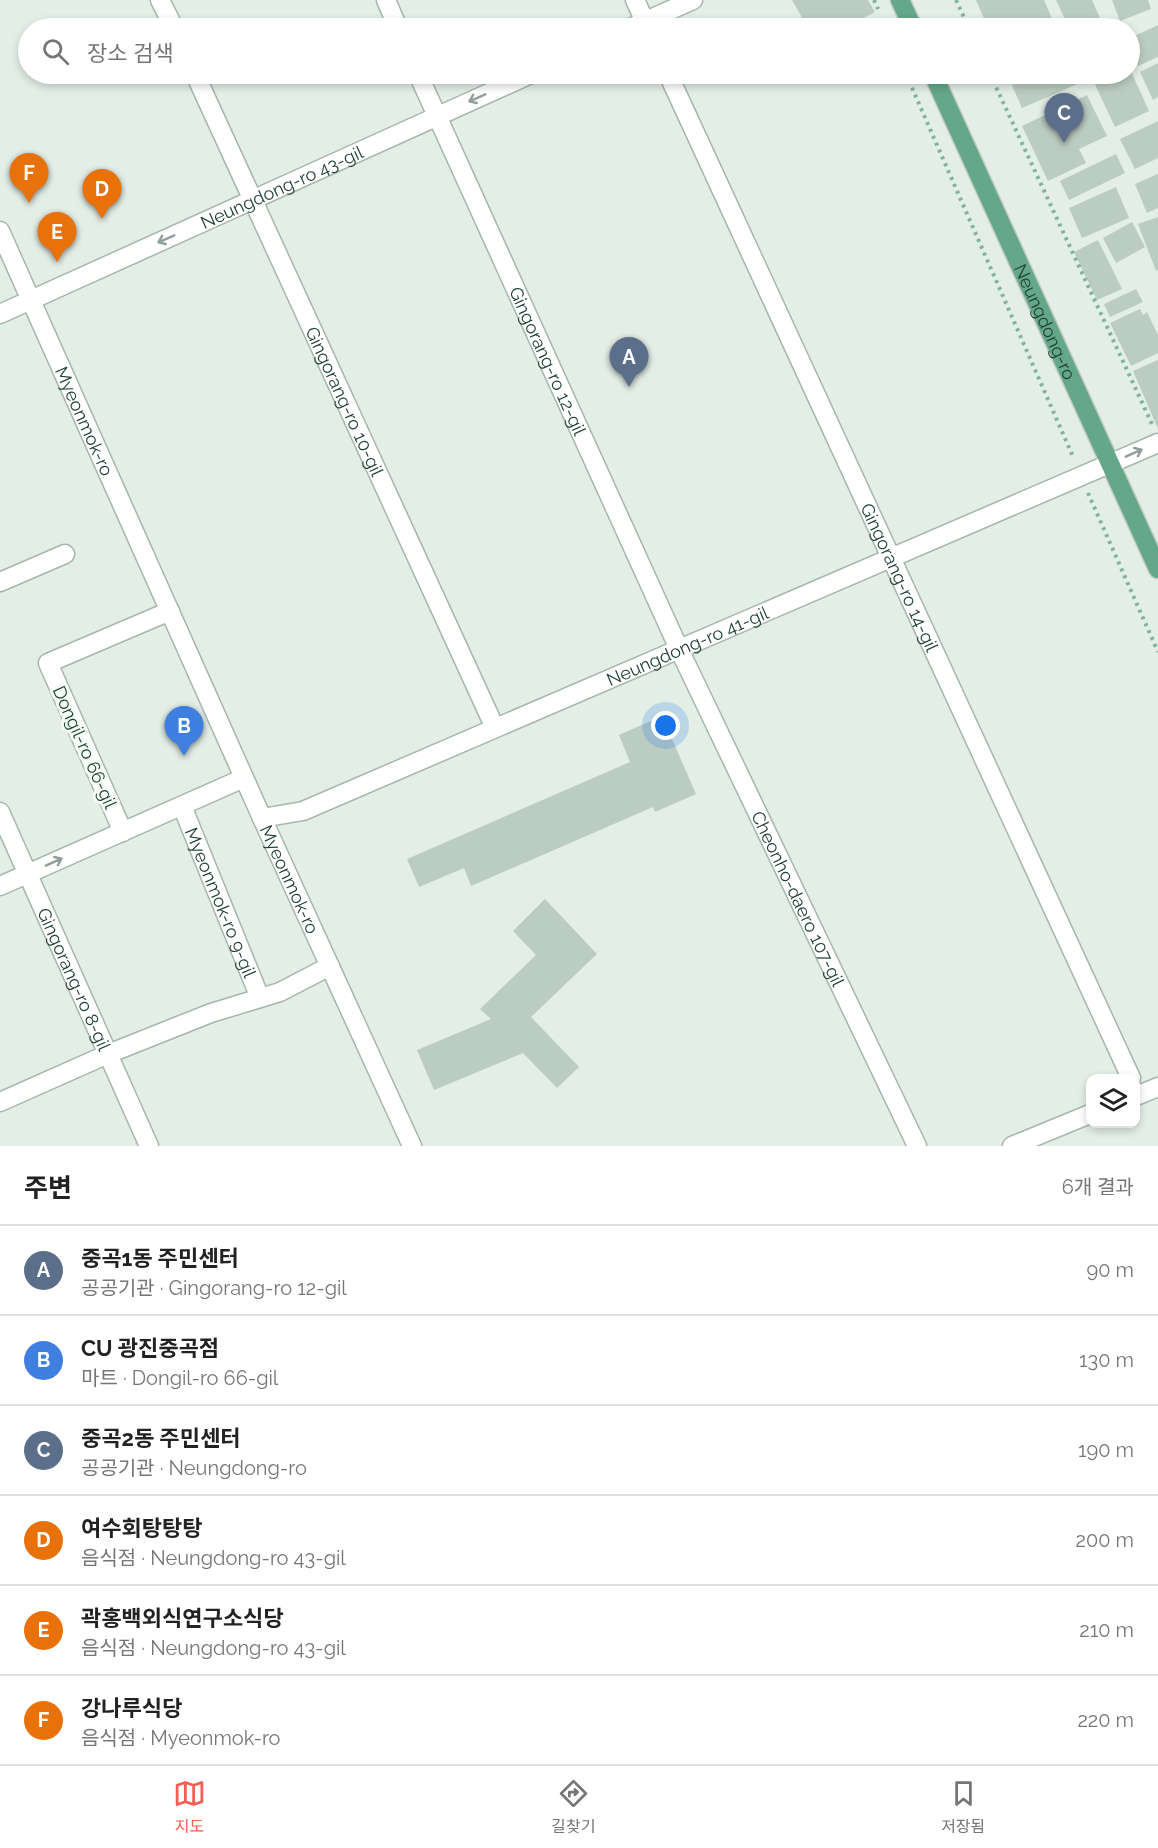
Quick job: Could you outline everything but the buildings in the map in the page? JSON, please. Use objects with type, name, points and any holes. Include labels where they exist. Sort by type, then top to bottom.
[{"type":"main road","points":[[900,0],[908,18]]},
{"type":"main road","name":"Neungdong-ro","points":[[938,84],[1158,569]]},
{"type":"street","points":[[160,0],[169,18]]},
{"type":"street","points":[[386,0],[394,18]]},
{"type":"street","points":[[635,0],[639,18]]},
{"type":"street","points":[[657,18],[693,0]]},
{"type":"street","name":"Gingorang-ro 10-gil","points":[[200,84],[495,728]]},
{"type":"street","name":"Gingorang-ro 12-gil","points":[[423,84],[679,649]]},
{"type":"street","name":"Neungdong-ro 43-gil","points":[[0,314],[509,84]]},
{"type":"street","name":"Gingorang-ro 14-gil","points":[[673,84],[1128,1074]]},
{"type":"street","name":"Myeonmok-ro","points":[[0,231],[262,818],[412,1146]]},
{"type":"street","name":"Neungdong-ro 41-gil","points":[[262,818],[303,811],[1110,464],[1156,434]]},
{"type":"street","points":[[0,582],[65,554]]},
{"type":"street","name":"Dongil-ro 66-gil","points":[[123,832],[48,663],[170,611]]},
{"type":"street","name":"Cheonho-daero 107-gil","points":[[679,649],[917,1146]]},
{"type":"street","name":"Dongil-ro 66-gil","points":[[0,886],[244,778]]},
{"type":"street","name":"Myeonmok-ro 9-gil","points":[[182,806],[260,998]]},
{"type":"street","name":"Gingorang-ro 8-gil","points":[[0,812],[149,1146]]},
{"type":"street","name":"Myeonmok-ro 9-gil","points":[[0,1102],[108,1054],[211,1013],[280,992],[330,966]]},
{"type":"street","points":[[1140,1089],[1158,1087]]},
{"type":"street","points":[[1011,1146],[1086,1116]]},
{"type":"path","points":[[956,0],[964,18]]},
{"type":"path","points":[[910,84],[1158,652]]},
{"type":"path","points":[[995,84],[1156,434]]},
{"type":"place","name":"중곡2동 주민센터","points":[[1064,143]]},
{"type":"place","name":"강나루식당","points":[[29,203]]},
{"type":"place","name":"여수회탕탕탕","points":[[102,219]]},
{"type":"place","name":"곽홍백외식연구소식당","points":[[57,262]]},
{"type":"place","name":"중곡1동 주민센터","points":[[629,387]]},
{"type":"place","name":"CU 광진중곡점","points":[[184,756]]}]
